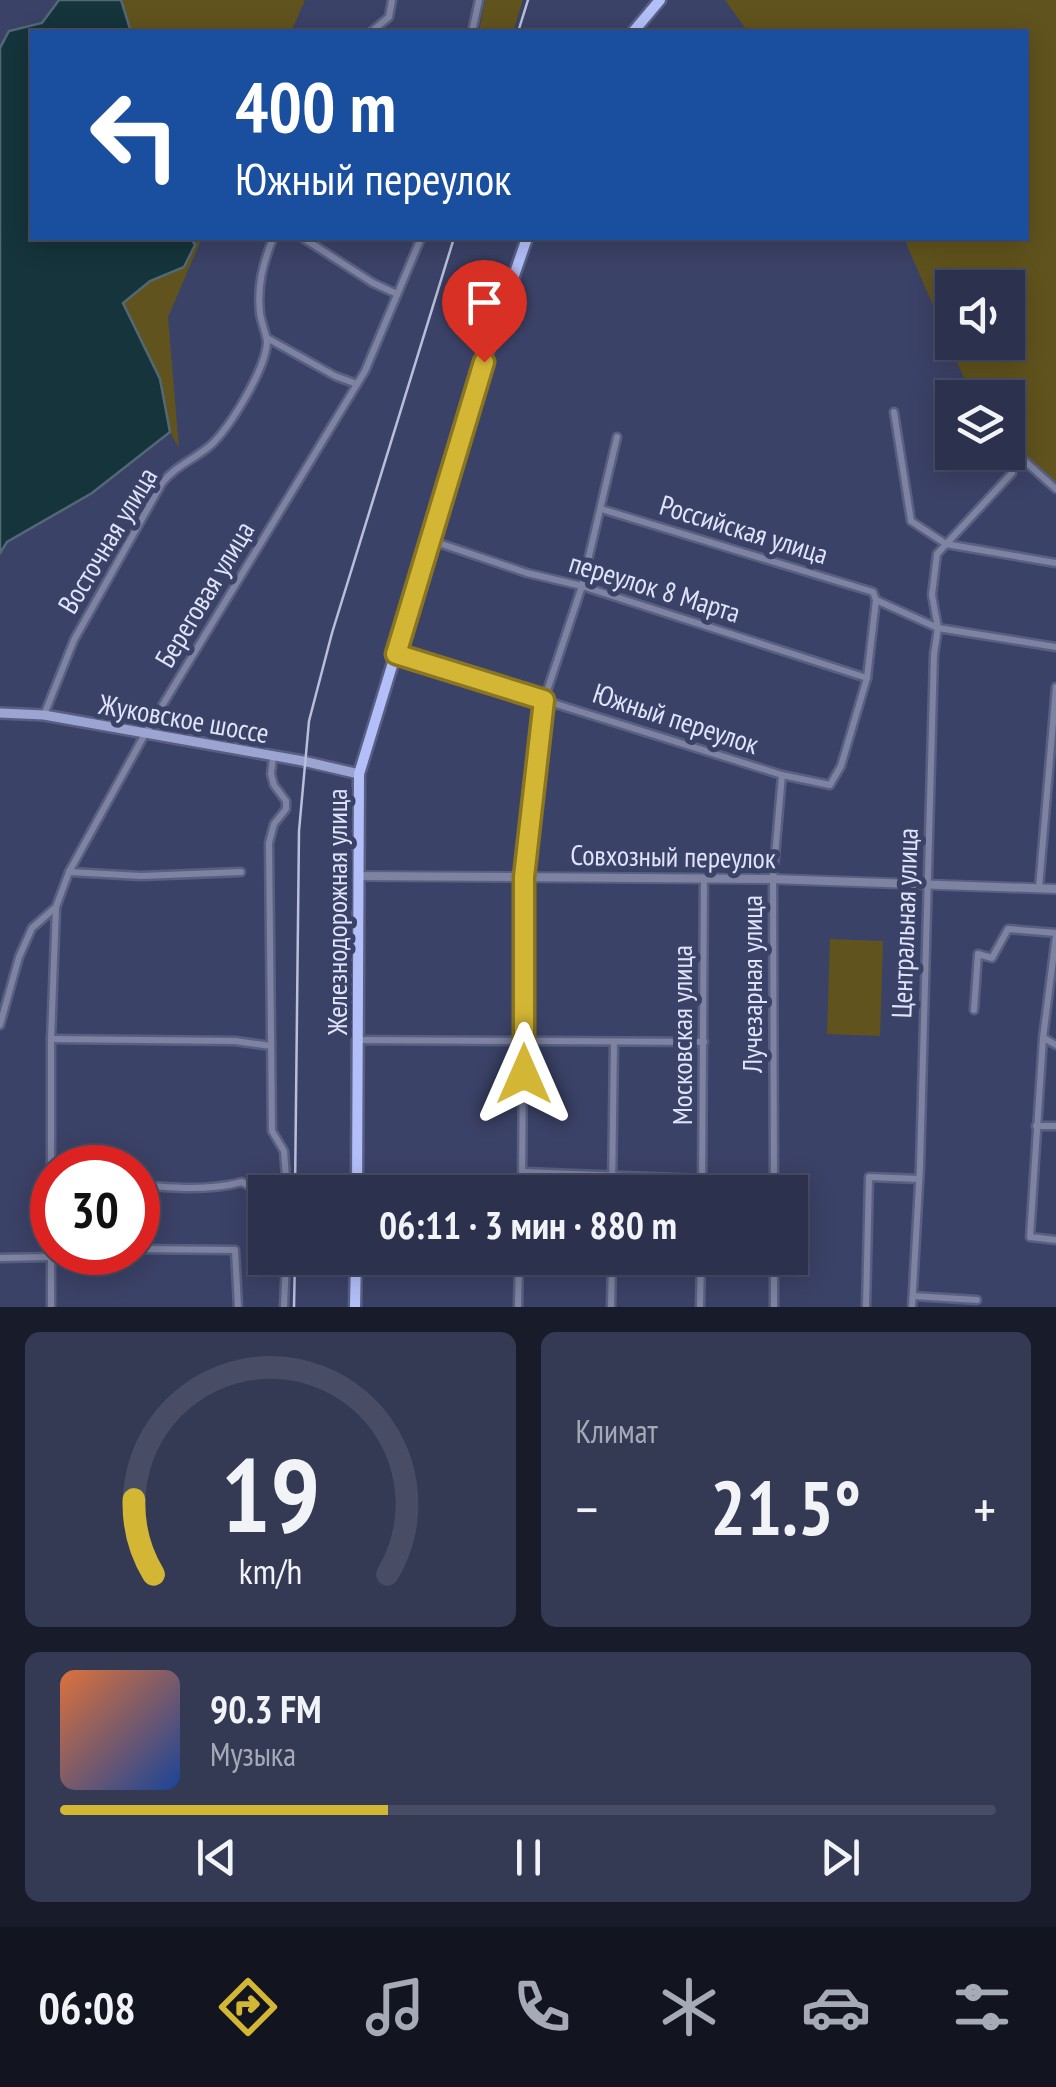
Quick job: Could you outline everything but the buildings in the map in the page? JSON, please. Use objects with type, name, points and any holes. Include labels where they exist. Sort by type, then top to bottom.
[{"type":"main road","points":[[635,30],[660,0]]},
{"type":"main road","name":"Железнодорожная улица","points":[[356,1175],[359,774],[486,357],[526,240]]},
{"type":"main road","name":"Жуковское шоссе","points":[[0,712],[44,715],[359,774]]},
{"type":"main road","points":[[355,1307],[356,1275]]},
{"type":"street","points":[[374,30],[389,18],[392,0]]},
{"type":"street","points":[[472,30],[479,0]]},
{"type":"street","name":"Восточная улица","points":[[44,715],[74,640],[162,482],[218,437],[253,380],[267,342],[259,280],[272,240]]},
{"type":"street","points":[[306,240],[397,294]]},
{"type":"street","name":"Береговая улица","points":[[0,1025],[32,928],[56,907],[69,872],[145,734],[357,384],[420,240]]},
{"type":"street","points":[[266,337],[357,384]]},
{"type":"street","points":[[894,412],[911,521],[946,544],[1056,564]]},
{"type":"street","points":[[523,1175],[524,877],[544,700],[582,586],[616,437]]},
{"type":"street","points":[[1025,461],[1056,489]]},
{"type":"street","points":[[946,544],[1012,470]]},
{"type":"street","name":"Российская улица","points":[[601,509],[875,596],[938,628],[1056,647]]},
{"type":"street","name":"переулок 8 Марта","points":[[430,540],[867,678]]},
{"type":"street","name":"Центральная улица","points":[[912,1307],[934,654],[938,628],[932,594],[938,554],[946,544]]},
{"type":"street","points":[[867,678],[875,596]]},
{"type":"street","name":"Южный переулок","points":[[396,654],[782,775],[830,785],[840,766],[867,678]]},
{"type":"street","points":[[1038,888],[1056,688]]},
{"type":"street","points":[[273,757],[274,785],[286,802],[286,809],[274,824],[269,843],[272,1131],[284,1151],[286,1175]]},
{"type":"street","name":"Лучезарная улица","points":[[774,1175],[774,879],[782,775]]},
{"type":"street","points":[[69,872],[142,876],[241,872]]},
{"type":"street","name":"Совхозный переулок","points":[[358,876],[774,879],[1056,890]]},
{"type":"street","name":"Московская улица","points":[[702,1175],[704,878]]},
{"type":"street","points":[[52,1145],[56,907]]},
{"type":"street","points":[[974,1010],[978,954],[992,958],[1008,928],[1056,934],[1043,1038],[1030,1237],[1056,1240]]},
{"type":"street","points":[[1043,1038],[1056,1046]]},
{"type":"street","points":[[51,1039],[234,1040],[271,1046]]},
{"type":"street","points":[[358,1040],[704,1042]]},
{"type":"street","points":[[523,1172],[612,1175],[614,1043]]},
{"type":"street","points":[[1036,1126],[1056,1126]]},
{"type":"street","points":[[866,1307],[869,1177],[919,1180]]},
{"type":"street","points":[[160,1187],[229,1186],[242,1182],[248,1185]]},
{"type":"street","points":[[160,1249],[235,1250],[238,1307]]},
{"type":"street","points":[[0,1258],[30,1257]]},
{"type":"street","points":[[50,1275],[51,1307]]},
{"type":"street","points":[[284,1307],[285,1275]]},
{"type":"street","points":[[518,1307],[519,1275]]},
{"type":"street","points":[[611,1307],[612,1275]]},
{"type":"street","points":[[700,1307],[701,1275]]},
{"type":"street","points":[[774,1275],[774,1307]]},
{"type":"street","points":[[913,1296],[977,1300]]},
{"type":"shaded area","points":[[59,0],[121,0],[130,30],[30,30],[30,240],[192,240],[195,245],[184,267],[150,281],[123,303],[160,379],[170,432],[92,493],[7,542],[0,553],[0,48],[9,31],[42,23]]},
{"type":"shaded area","points":[[121,0],[305,0],[292,30],[130,30]]},
{"type":"shaded area","points":[[485,0],[523,0],[514,30],[479,30]]},
{"type":"shaded area","points":[[725,0],[1056,0],[1056,484],[1025,455],[1025,380],[965,380],[956,360],[1025,360],[1025,270],[935,270],[935,310],[905,240],[1028,240],[1028,30],[747,30]]},
{"type":"shaded area","points":[[193,240],[201,240],[168,317],[179,448],[170,432],[160,379],[122,302],[150,281],[184,267],[195,245]]},
{"type":"shaded area","points":[[830,939],[883,941],[880,1036],[827,1034]]},
{"type":"railway","points":[[519,30],[528,0]]},
{"type":"railway","points":[[295,1175],[299,831],[309,721],[332,633],[453,240]]},
{"type":"railway","points":[[294,1307],[295,1275]]},
{"type":"route","points":[[484,362],[396,654],[544,700],[524,877],[524,1074]]}]
